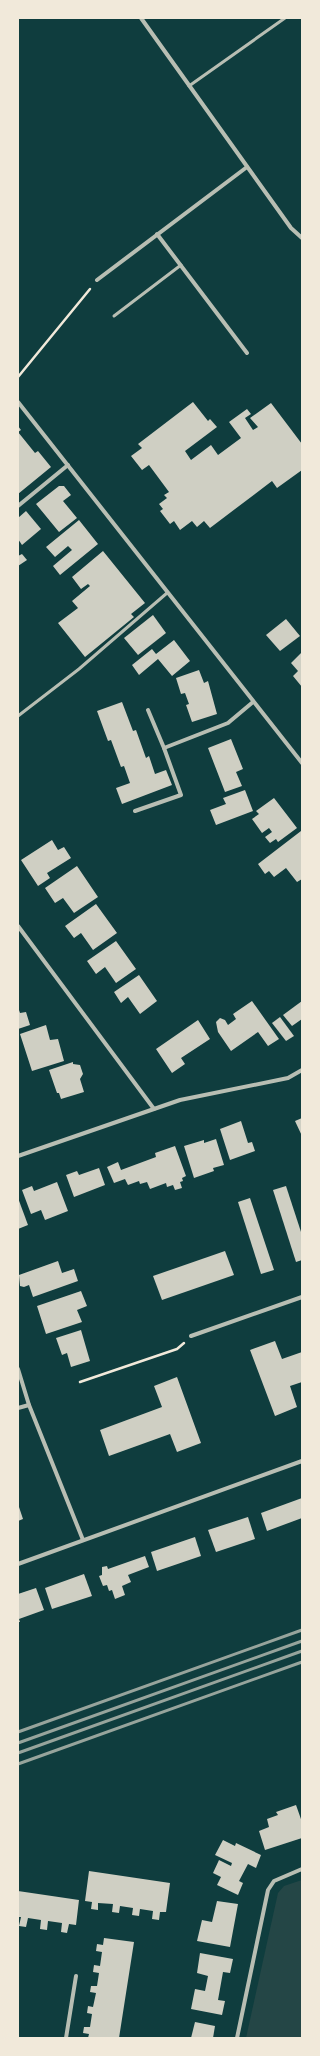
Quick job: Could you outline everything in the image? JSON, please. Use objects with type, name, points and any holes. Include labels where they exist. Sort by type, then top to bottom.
[{"type":"street","points":[[141,18],[290,228],[302,238]]},
{"type":"street","points":[[97,280],[247,167]]},
{"type":"street","points":[[158,234],[247,353]]},
{"type":"street","points":[[18,402],[252,702],[302,763]]},
{"type":"street","points":[[18,506],[68,466]]},
{"type":"street","points":[[164,748],[228,723],[252,702]]},
{"type":"street","points":[[135,811],[181,795],[148,710]]},
{"type":"street","points":[[18,926],[154,1109]]},
{"type":"street","points":[[18,1156],[154,1109],[200,1096],[288,1078],[302,1070]]},
{"type":"street","points":[[191,1336],[302,1297]]},
{"type":"street","points":[[18,1369],[29,1405],[83,1540]]},
{"type":"street","points":[[18,1408],[29,1405]]},
{"type":"street","points":[[18,1564],[302,1461]]},
{"type":"street","points":[[237,2038],[268,1890],[274,1881],[302,1869]]},
{"type":"street","points":[[66,2038],[76,1976]]},
{"type":"lane","points":[[189,86],[285,18]]},
{"type":"lane","points":[[114,316],[181,265]]},
{"type":"lane","points":[[18,716],[79,669],[167,593]]},
{"type":"path","points":[[18,377],[97,280]]},
{"type":"path","points":[[80,1382],[177,1349],[191,1336]]},
{"type":"shaded area","points":[[302,1880],[302,2038],[246,2038],[278,1893],[284,1886]]},
{"type":"building","points":[[193,402],[208,421],[210,419],[217,427],[185,451],[191,460],[211,445],[218,455],[241,438],[229,422],[247,409],[251,414],[245,418],[253,430],[258,427],[250,418],[271,403],[302,444],[302,470],[277,488],[272,481],[210,528],[204,521],[197,527],[192,521],[180,530],[174,521],[170,524],[160,511],[163,509],[159,504],[167,498],[164,495],[169,492],[149,465],[142,470],[131,456],[142,448],[138,444]]},
{"type":"building","points":[[18,432],[35,453],[38,451],[51,467],[18,494]]},
{"type":"building","points":[[59,486],[64,486],[71,495],[63,501],[77,518],[59,532],[36,504]]},
{"type":"building","points":[[26,511],[41,529],[22,545],[18,539],[18,518]]},
{"type":"building","points":[[79,520],[98,544],[60,575],[53,566],[72,550],[68,546],[55,557],[46,547]]},
{"type":"building","points":[[103,551],[145,603],[131,614],[134,617],[85,657],[58,623],[78,608],[72,601],[90,586],[88,584],[81,589],[72,577]]},
{"type":"building","points":[[22,554],[27,560],[18,566],[18,556]]},
{"type":"building","points":[[153,615],[166,633],[138,655],[124,638]]},
{"type":"building","points":[[286,619],[300,636],[280,651],[266,635]]},
{"type":"building","points":[[174,640],[190,661],[172,676],[158,659],[139,675],[132,665],[152,649],[156,654]]},
{"type":"building","points":[[302,652],[302,687],[293,676],[298,671],[291,663]]},
{"type":"building","points":[[199,670],[204,683],[208,681],[217,714],[192,722],[186,705],[189,704],[185,693],[181,694],[176,678]]},
{"type":"building","points":[[122,702],[133,731],[136,730],[146,758],[149,756],[155,774],[166,770],[172,785],[122,804],[116,788],[130,783],[124,766],[121,767],[111,740],[108,741],[97,711]]},
{"type":"building","points":[[231,739],[243,769],[236,772],[242,786],[225,792],[208,748]]},
{"type":"building","points":[[245,790],[253,811],[216,825],[210,810],[226,804],[223,798]]},
{"type":"building","points":[[274,798],[297,828],[278,842],[276,839],[270,843],[265,837],[272,832],[269,828],[262,833],[252,819],[259,814],[256,811]]},
{"type":"building","points":[[301,831],[302,879],[297,882],[286,868],[274,877],[269,871],[265,874],[258,864]]},
{"type":"building","points":[[52,840],[58,850],[64,847],[71,858],[47,873],[50,878],[38,886],[21,860]]},
{"type":"building","points":[[77,866],[98,897],[74,913],[63,898],[55,903],[45,888]]},
{"type":"building","points":[[96,904],[117,933],[93,950],[81,933],[74,938],[65,926]]},
{"type":"building","points":[[116,941],[136,969],[116,983],[105,967],[96,974],[87,961]]},
{"type":"building","points":[[139,975],[157,1001],[140,1014],[128,997],[121,1003],[114,992]]},
{"type":"building","points":[[252,1001],[279,1039],[268,1046],[258,1032],[231,1051],[218,1032],[216,1022],[220,1018],[225,1020],[228,1025],[236,1019],[233,1014]]},
{"type":"building","points":[[302,1001],[302,1019],[292,1026],[283,1015]]},
{"type":"building","points":[[18,1007],[20,1013],[26,1012],[30,1025],[18,1029]]},
{"type":"building","points":[[280,1017],[294,1036],[286,1041],[272,1023]]},
{"type":"building","points":[[198,1020],[210,1039],[181,1058],[185,1064],[172,1073],[156,1049]]},
{"type":"building","points":[[46,1025],[50,1040],[58,1039],[64,1061],[32,1071],[20,1034]]},
{"type":"building","points":[[73,1062],[73,1064],[80,1065],[83,1074],[80,1079],[84,1092],[61,1099],[59,1093],[57,1093],[49,1070]]},
{"type":"building","points":[[302,1118],[302,1136],[295,1121]]},
{"type":"building","points":[[241,1121],[248,1143],[252,1142],[255,1151],[230,1160],[220,1129]]},
{"type":"building","points":[[216,1139],[224,1165],[213,1168],[214,1171],[194,1178],[184,1146],[204,1140],[204,1143]]},
{"type":"building","points":[[175,1146],[186,1176],[182,1178],[183,1181],[180,1182],[182,1188],[175,1190],[173,1185],[167,1187],[166,1183],[150,1189],[147,1182],[140,1184],[139,1181],[128,1185],[125,1179],[114,1183],[107,1167],[118,1162],[121,1170],[156,1157],[155,1153]]},
{"type":"building","points":[[99,1168],[105,1185],[74,1197],[66,1175],[77,1171],[79,1175]]},
{"type":"building","points":[[57,1182],[68,1211],[45,1220],[41,1210],[31,1214],[22,1190],[32,1186],[34,1191]]},
{"type":"building","points":[[286,1186],[302,1235],[302,1260],[296,1262],[273,1190]]},
{"type":"building","points":[[18,1198],[28,1225],[18,1229]]},
{"type":"building","points":[[250,1198],[274,1270],[261,1274],[238,1202]]},
{"type":"building","points":[[225,1251],[234,1275],[162,1300],[153,1276]]},
{"type":"building","points":[[58,1261],[62,1273],[74,1269],[78,1281],[33,1297],[29,1285],[24,1287],[20,1286],[19,1275]]},
{"type":"building","points":[[81,1291],[87,1306],[77,1310],[82,1322],[46,1334],[37,1306]]},
{"type":"building","points":[[81,1330],[90,1361],[71,1367],[67,1353],[62,1355],[56,1338]]},
{"type":"building","points":[[275,1341],[282,1359],[302,1352],[302,1382],[290,1386],[297,1407],[275,1416],[250,1350]]},
{"type":"building","points":[[177,1377],[201,1443],[177,1452],[170,1434],[109,1456],[100,1430],[162,1407],[154,1386]]},
{"type":"building","points":[[302,1498],[302,1518],[267,1531],[261,1513]]},
{"type":"building","points":[[18,1504],[23,1519],[18,1521]]},
{"type":"building","points":[[248,1517],[255,1539],[216,1552],[208,1530]]},
{"type":"building","points":[[195,1537],[201,1556],[157,1571],[151,1552]]},
{"type":"building","points":[[145,1556],[149,1567],[128,1575],[131,1582],[122,1586],[125,1595],[115,1599],[112,1590],[109,1591],[107,1585],[103,1586],[99,1576],[102,1575],[102,1567],[107,1566],[108,1569]]},
{"type":"building","points":[[84,1574],[92,1596],[52,1609],[45,1588]]},
{"type":"building","points":[[36,1588],[44,1610],[19,1619],[20,1622],[18,1622],[18,1594]]},
{"type":"building","points":[[296,1805],[302,1822],[302,1838],[265,1850],[259,1831],[269,1827],[267,1819],[278,1815],[276,1812]]},
{"type":"building","points":[[223,1840],[235,1846],[236,1843],[261,1855],[256,1868],[248,1864],[239,1881],[243,1883],[238,1895],[217,1885],[221,1877],[213,1873],[219,1860],[231,1866],[232,1863],[215,1855]]},
{"type":"building","points":[[89,1871],[170,1883],[166,1912],[160,1912],[159,1920],[152,1919],[153,1911],[140,1909],[139,1916],[132,1915],[133,1908],[120,1906],[119,1913],[112,1912],[113,1904],[98,1903],[98,1910],[91,1909],[92,1902],[85,1901]]},
{"type":"building","points":[[18,1891],[79,1900],[76,1925],[69,1924],[67,1933],[61,1932],[62,1923],[48,1921],[47,1930],[40,1929],[41,1920],[28,1918],[26,1927],[19,1926],[21,1917],[18,1917]]},
{"type":"building","points":[[217,1901],[238,1904],[230,1947],[197,1941],[202,1920],[212,1922]]},
{"type":"building","points":[[104,1938],[134,1942],[119,2038],[88,2038],[89,2034],[83,2033],[84,2027],[90,2027],[92,2014],[87,2013],[88,2006],[93,2007],[96,1993],[90,1992],[91,1986],[97,1986],[99,1973],[93,1972],[94,1965],[100,1966],[102,1952],[96,1951],[97,1944],[103,1945]]},
{"type":"building","points":[[200,1953],[233,1959],[230,1973],[223,1972],[218,2000],[225,2001],[222,2015],[191,2009],[195,1989],[205,1991],[208,1976],[197,1973]]},
{"type":"building","points":[[195,2022],[215,2026],[213,2038],[191,2038]]},
{"type":"railway","points":[[18,1732],[302,1630]]},
{"type":"railway","points":[[18,1743],[302,1641]]},
{"type":"railway","points":[[18,1753],[302,1651]]},
{"type":"railway","points":[[18,1764],[302,1662]]}]
